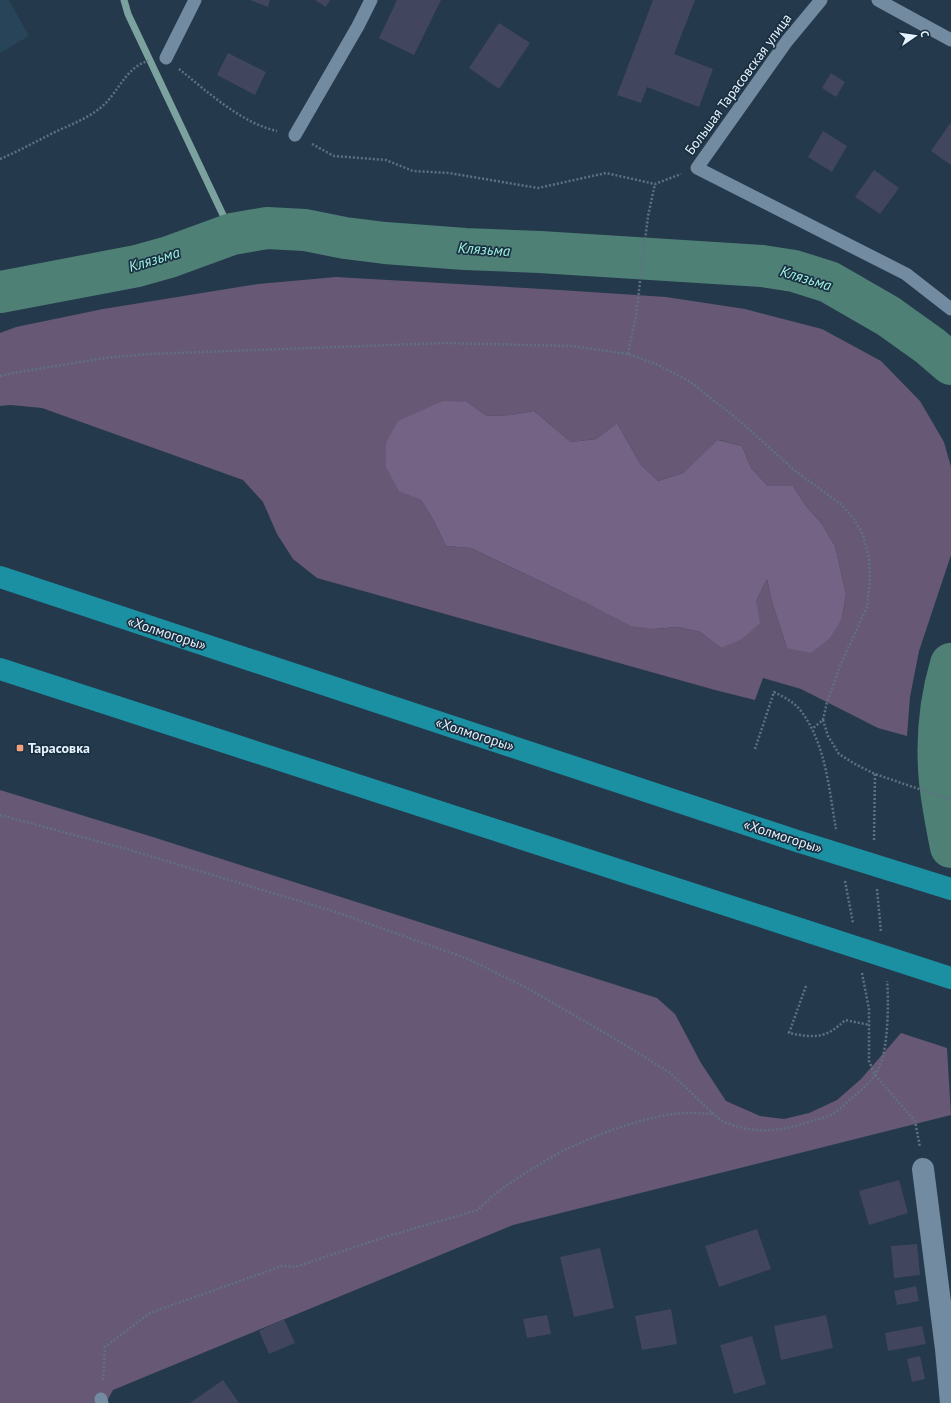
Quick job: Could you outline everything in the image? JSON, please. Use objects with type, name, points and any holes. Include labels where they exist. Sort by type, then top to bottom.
[{"type":"highway","name":"«Холмогоры»","points":[[0,578],[798,841],[951,889]]},
{"type":"highway","points":[[0,669],[951,978]]},
{"type":"street","points":[[923,1169],[946,1349],[951,1403]]},
{"type":"lane","points":[[166,58],[195,0]]},
{"type":"lane","points":[[295,135],[358,26],[371,0]]},
{"type":"lane","name":"Большая Тарасовская улица","points":[[697,168],[787,41],[821,0]]},
{"type":"lane","points":[[878,0],[951,40]]},
{"type":"lane","points":[[697,168],[906,274],[951,310]]},
{"type":"path","points":[[166,58],[228,108],[267,128],[295,135],[334,156],[386,160],[412,171],[449,173],[538,188],[606,173],[655,184],[697,168]]},
{"type":"path","points":[[0,159],[82,119],[99,109],[131,70],[141,63]]},
{"type":"path","points":[[628,354],[636,315],[648,216],[655,184]]},
{"type":"path","points":[[0,376],[98,359],[149,354],[445,343],[572,346],[628,354],[656,364],[688,381],[736,417],[788,465],[842,505],[854,518],[863,535],[868,557],[870,579],[867,607],[840,666],[827,702],[823,720],[828,736],[839,754],[855,764],[875,774],[951,800]]},
{"type":"path","points":[[755,749],[774,692]]},
{"type":"path","points":[[812,730],[823,720]]},
{"type":"path","points":[[874,840],[875,774]]},
{"type":"path","points":[[0,815],[130,850],[339,913],[468,959],[529,989],[670,1072],[720,1120],[730,1125],[748,1130],[766,1131],[791,1128],[834,1113],[859,1092],[875,1075],[881,1064],[886,1036],[888,991],[886,977]]},
{"type":"path","points":[[877,884],[881,934]]},
{"type":"path","points":[[806,986],[789,1033],[809,1037],[819,1036],[831,1032],[845,1020],[870,1025]]},
{"type":"path","points":[[875,1075],[916,1121],[923,1169]]},
{"type":"path","points":[[102,1401],[105,1347],[150,1313],[282,1266],[295,1267],[388,1236],[478,1210],[488,1199],[526,1172],[568,1148],[610,1131],[668,1114],[713,1114]]},
{"type":"shaded area","points":[[0,0],[9,0],[29,36],[0,53]]},
{"type":"shaded area","points":[[336,277],[666,297],[745,309],[822,329],[881,361],[920,401],[944,442],[951,467],[951,555],[919,651],[910,697],[907,736],[878,728],[801,689],[763,678],[755,700],[317,578],[293,559],[277,534],[263,502],[243,480],[42,408],[11,405],[0,406],[0,333],[16,327],[103,309],[258,284]],"holes":[[[467,402],[487,416],[511,415],[534,411],[571,442],[596,439],[617,423],[641,465],[658,481],[683,473],[719,440],[742,446],[751,468],[768,486],[793,486],[806,506],[822,524],[835,546],[846,594],[842,618],[787,648],[772,602],[767,579],[756,601],[721,648],[700,632],[678,627],[654,629],[563,592],[471,548],[446,546],[434,521],[421,500],[399,490],[386,468]]]},
{"type":"shaded area","points":[[443,401],[467,402],[487,416],[511,415],[534,411],[571,442],[596,439],[617,423],[641,465],[658,481],[683,473],[718,440],[742,446],[751,468],[768,486],[793,486],[806,506],[822,524],[835,546],[846,594],[842,618],[830,638],[811,653],[787,648],[772,602],[767,579],[756,601],[760,623],[742,639],[721,648],[700,632],[678,627],[654,629],[631,626],[585,602],[471,548],[446,546],[434,521],[421,500],[399,491],[386,468],[386,443],[398,421]]},
{"type":"shaded area","points":[[0,790],[156,838],[657,998],[675,1014],[701,1063],[726,1101],[760,1116],[784,1119],[809,1113],[837,1100],[861,1079],[901,1033],[947,1048],[951,1115],[513,1225],[113,1390],[106,1403],[0,1403]]},
{"type":"building","points":[[250,0],[270,0],[268,7]]},
{"type":"building","points":[[315,0],[330,0],[326,7]]},
{"type":"building","points":[[397,0],[441,0],[414,55],[379,38]]},
{"type":"building","points":[[653,0],[695,0],[674,54],[713,69],[699,107],[647,87],[641,103],[617,95]]},
{"type":"building","points":[[499,23],[530,43],[499,89],[469,68]]},
{"type":"building","points":[[228,53],[266,72],[255,95],[217,75]]},
{"type":"building","points":[[831,73],[845,82],[836,97],[822,88]]},
{"type":"building","points":[[951,122],[951,165],[931,151]]},
{"type":"building","points":[[823,131],[847,146],[832,172],[808,157]]},
{"type":"building","points":[[874,170],[899,188],[880,214],[855,197]]},
{"type":"building","points":[[899,1180],[908,1213],[869,1225],[859,1191]]},
{"type":"building","points":[[757,1229],[771,1269],[719,1287],[705,1246]]},
{"type":"building","points":[[917,1244],[920,1275],[894,1278],[891,1246]]},
{"type":"building","points":[[600,1248],[614,1308],[574,1317],[560,1257]]},
{"type":"building","points":[[916,1286],[919,1301],[897,1305],[894,1291]]},
{"type":"building","points":[[671,1309],[677,1344],[642,1350],[635,1316]]},
{"type":"building","points":[[547,1315],[551,1334],[527,1338],[523,1319]]},
{"type":"building","points":[[826,1315],[833,1348],[781,1360],[774,1326]]},
{"type":"building","points":[[284,1319],[295,1343],[269,1354],[259,1331]]},
{"type":"building","points":[[922,1326],[926,1344],[888,1351],[885,1333]]},
{"type":"building","points":[[752,1336],[766,1384],[734,1394],[720,1345]]},
{"type":"building","points":[[920,1356],[925,1379],[912,1382],[907,1359]]},
{"type":"building","points":[[223,1380],[239,1403],[190,1403]]},
{"type":"waterway","points":[[124,0],[128,14],[232,234]]},
{"type":"waterway","name":"Клязьма","points":[[0,292],[137,266],[169,257],[232,234],[267,228],[305,230],[345,238],[385,243],[762,266],[794,271],[829,282],[888,316],[930,346],[951,364]]},
{"type":"waterway","name":"Клязьма","points":[[951,664],[942,703],[939,729],[940,778],[945,818],[951,847]]},
{"type":"place","name":"Тарасовка","points":[[20,748]]}]
